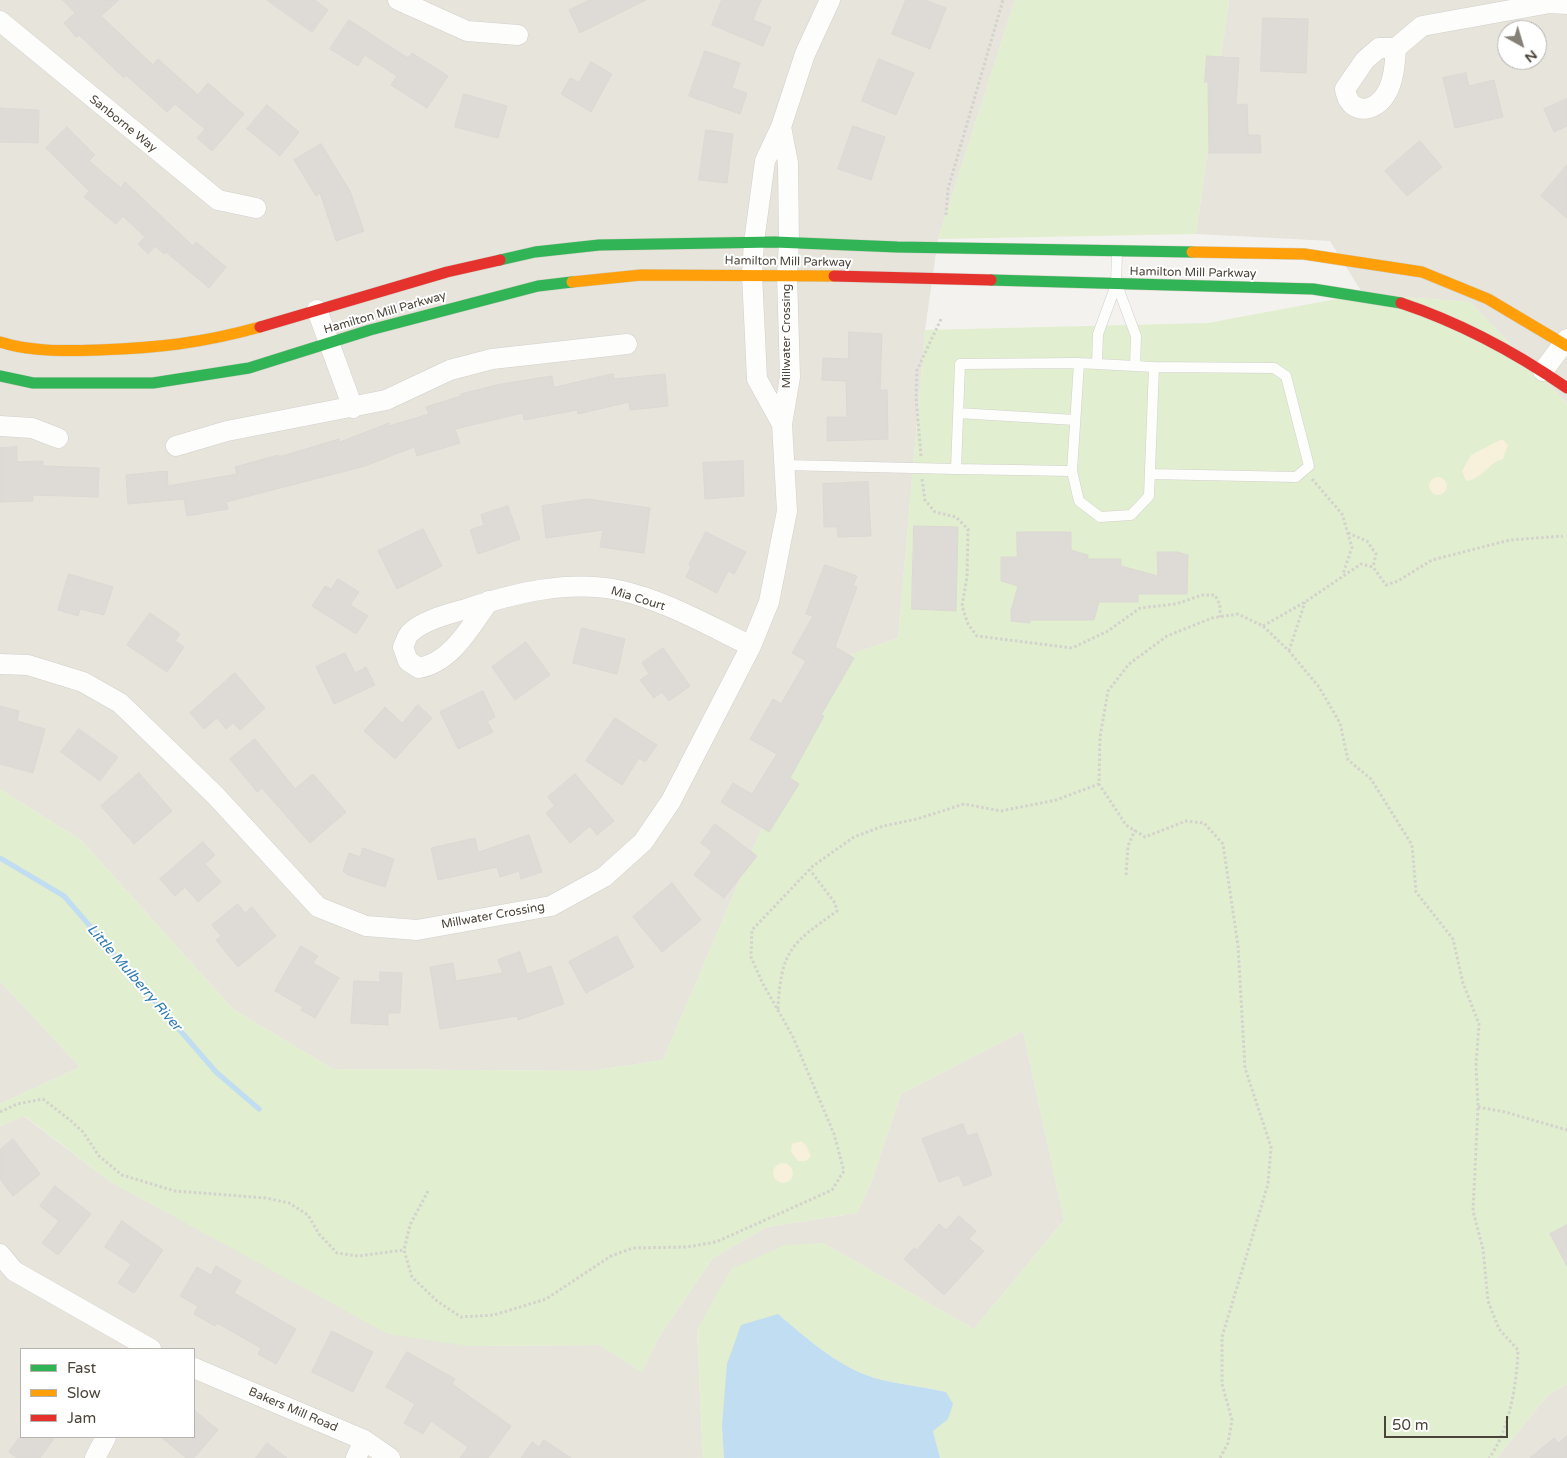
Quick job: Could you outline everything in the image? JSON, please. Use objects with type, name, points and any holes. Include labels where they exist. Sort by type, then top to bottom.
[{"type":"street","points":[[398,0],[467,31],[518,35]]},
{"type":"street","name":"Millwater Crossing","points":[[782,424],[757,379],[752,274],[754,242],[765,161],[782,127],[805,54],[830,0]]},
{"type":"street","points":[[1396,48],[1422,26],[1542,4],[1567,4]]},
{"type":"street","name":"Sanborne Way","points":[[4,32],[218,200],[256,208]]},
{"type":"street","name":"Millwater Crossing","points":[[0,664],[28,666],[83,682],[120,703],[216,796],[318,907],[366,926],[417,930],[551,906],[604,877],[643,842],[671,801],[751,646],[769,602],[787,511],[782,424],[790,377],[787,275],[789,242],[788,163],[782,127]]},
{"type":"street","name":"Hamilton Mill Parkway","points":[[0,342],[16,346],[65,351],[160,348],[217,339],[447,272],[535,252],[599,245],[789,242],[1304,254],[1422,272],[1488,299],[1566,343]]},
{"type":"street","name":"Hamilton Mill Parkway","points":[[0,376],[33,383],[153,383],[249,368],[370,330],[538,286],[641,275],[752,274],[1313,289],[1395,302],[1450,320],[1522,357],[1567,388]]},
{"type":"street","points":[[317,310],[353,408]]},
{"type":"street","points":[[1543,372],[1566,343]]},
{"type":"street","points":[[176,446],[228,431],[386,400],[450,370],[492,359],[627,344]]},
{"type":"street","points":[[0,426],[32,428],[58,438]]},
{"type":"street","name":"Mia Court","points":[[489,602],[538,589],[578,586],[618,590],[658,602],[751,646]]},
{"type":"street","points":[[0,1254],[14,1271],[149,1348]]},
{"type":"street","name":"Bakers Mill Road","points":[[195,1368],[360,1449],[390,1458]]},
{"type":"street","points":[[95,1458],[105,1438]]},
{"type":"lane","points":[[1097,363],[1098,334],[1116,284],[1117,251]]},
{"type":"lane","points":[[1116,284],[1136,336],[1135,366]]},
{"type":"lane","points":[[1079,363],[1072,471],[1079,502],[1100,517],[1131,514],[1149,496],[1154,367]]},
{"type":"lane","points":[[956,469],[960,364],[1097,363],[1154,367],[1274,368],[1286,376],[1309,466],[1296,477],[1150,474]]},
{"type":"lane","points":[[958,413],[1075,420]]},
{"type":"lane","points":[[784,465],[1072,471]]},
{"type":"path","points":[[946,215],[948,189],[1003,0]]},
{"type":"path","points":[[922,457],[916,397],[917,370],[942,317]]},
{"type":"path","points":[[1305,470],[1342,514],[1352,546],[1342,575]]},
{"type":"path","points":[[922,481],[925,500],[935,512],[956,517],[968,529],[967,577],[962,606],[968,624],[977,636],[1072,648],[1108,631],[1140,608],[1176,604],[1202,596],[1215,595],[1220,605],[1220,617]]},
{"type":"path","points":[[1348,533],[1367,542],[1376,554],[1373,568]]},
{"type":"path","points":[[1263,626],[1306,602],[1342,575],[1361,564],[1373,568],[1386,585],[1398,581],[1432,560],[1510,540],[1563,536]]},
{"type":"path","points":[[1289,651],[1306,602]]},
{"type":"path","points":[[1220,1458],[1228,1443],[1232,1420],[1222,1384],[1222,1337],[1268,1184],[1271,1147],[1245,1068],[1238,946],[1223,844],[1204,823],[1186,821],[1145,837],[1126,825],[1099,784],[1100,737],[1108,691],[1129,664],[1167,636],[1220,617],[1238,614],[1263,626],[1289,651],[1319,687],[1340,723],[1348,760],[1371,779],[1412,845],[1416,892],[1453,939],[1463,983],[1479,1024],[1476,1065],[1478,1107],[1473,1211],[1483,1249],[1488,1301],[1499,1330],[1518,1350],[1517,1380],[1504,1428],[1489,1458]]},
{"type":"path","points":[[428,1191],[410,1225],[404,1250],[412,1277],[437,1301],[461,1316],[494,1315],[546,1299],[611,1256],[633,1248],[687,1247],[716,1242],[832,1190],[844,1171],[834,1134],[793,1036],[750,958],[752,930],[810,870],[854,837],[883,826],[917,819],[964,804],[1001,811],[1056,800],[1099,784]]},
{"type":"path","points":[[1126,875],[1128,846],[1135,830]]},
{"type":"path","points":[[778,1009],[779,983],[784,962],[804,935],[837,911],[831,898],[810,870]]},
{"type":"path","points":[[0,1112],[17,1104],[43,1098],[72,1121],[83,1132],[99,1156],[122,1175],[175,1191],[266,1198],[289,1203],[308,1215],[319,1234],[337,1253],[358,1256],[404,1250]]},
{"type":"path","points":[[1478,1107],[1505,1112],[1567,1130]]},
{"type":"shaded area","points":[[0,0],[1015,0],[938,239],[925,330],[898,638],[833,661],[663,1060],[591,1071],[333,1069],[233,1009],[82,841],[0,789]]},
{"type":"shaded area","points":[[1229,0],[1567,0],[1567,403],[1470,302],[1363,294],[1330,241],[1196,234]]},
{"type":"shaded area","points":[[0,981],[80,1067],[0,1104]]},
{"type":"shaded area","points":[[1023,1031],[1064,1220],[974,1329],[823,1243],[697,1330],[703,1458],[0,1458],[0,1126],[24,1116],[109,1181],[168,1213],[469,1346],[600,1345],[642,1372],[657,1340],[713,1258],[767,1227],[857,1213],[871,1183],[901,1094]]},
{"type":"shaded area","points":[[1567,1384],[1567,1458],[1497,1458],[1547,1396]]},
{"type":"green space","points":[[1015,0],[1229,0],[1196,234],[938,239]]},
{"type":"green space","points":[[1363,294],[1470,302],[1567,403],[1567,1384],[1547,1396],[1497,1458],[940,1458],[933,1431],[946,1392],[882,1380],[853,1369],[826,1353],[778,1314],[722,1426],[724,1458],[703,1458],[697,1329],[731,1269],[785,1245],[823,1243],[974,1329],[1064,1220],[1023,1031],[901,1094],[871,1183],[857,1213],[767,1227],[713,1258],[657,1340],[642,1372],[600,1345],[469,1346],[388,1334],[109,1181],[25,1116],[0,1126],[0,1104],[80,1067],[0,981],[0,789],[82,841],[233,1009],[333,1069],[591,1071],[663,1060],[833,661],[898,638],[925,330],[1208,323]]},
{"type":"sand","points":[[1502,439],[1508,445],[1503,459],[1472,480],[1466,481],[1462,471],[1471,455]]},
{"type":"sand","points":[[1438,477],[1444,480],[1447,486],[1444,492],[1438,495],[1432,492],[1429,486],[1432,480]]},
{"type":"sand","points":[[801,1141],[806,1145],[811,1156],[806,1161],[798,1161],[791,1152],[792,1144]]},
{"type":"sand","points":[[779,1163],[787,1163],[793,1169],[793,1177],[787,1183],[779,1183],[773,1177],[773,1169]]},
{"type":"water","points":[[778,1314],[826,1353],[853,1369],[882,1380],[946,1392],[953,1404],[948,1419],[933,1431],[940,1458],[724,1458],[722,1426],[727,1364],[741,1325]]},
{"type":"building","points":[[63,0],[119,0],[101,16],[153,65],[158,59],[198,95],[208,83],[244,114],[212,151],[197,138],[205,129],[175,104],[167,112],[126,75],[124,78],[79,35],[76,37],[64,23],[75,13]]},
{"type":"building","points":[[267,0],[315,0],[328,10],[312,32]]},
{"type":"building","points":[[590,0],[646,0],[580,33],[569,10]]},
{"type":"building","points":[[722,0],[761,0],[753,20],[771,27],[763,46],[712,25]]},
{"type":"building","points":[[906,0],[925,0],[946,8],[930,49],[892,34]]},
{"type":"building","points":[[1263,18],[1308,19],[1306,73],[1261,71]]},
{"type":"building","points":[[349,20],[408,58],[412,53],[448,76],[427,108],[391,85],[397,76],[365,55],[358,66],[330,49]]},
{"type":"building","points":[[705,51],[740,63],[732,88],[747,93],[740,114],[689,96]]},
{"type":"building","points":[[1207,56],[1239,58],[1236,105],[1247,104],[1248,135],[1260,135],[1261,153],[1209,153],[1208,82],[1205,82]]},
{"type":"building","points":[[879,59],[914,73],[896,115],[862,101]]},
{"type":"building","points":[[591,62],[612,74],[591,112],[561,94],[570,78],[579,82]]},
{"type":"building","points":[[1466,73],[1469,86],[1494,80],[1503,117],[1455,128],[1443,78]]},
{"type":"building","points":[[464,94],[507,106],[498,138],[455,127]]},
{"type":"building","points":[[1567,99],[1567,126],[1554,132],[1544,109]]},
{"type":"building","points":[[267,105],[299,132],[280,156],[247,129]]},
{"type":"building","points":[[0,108],[39,110],[38,143],[0,142]]},
{"type":"building","points":[[853,126],[885,137],[871,180],[838,169]]},
{"type":"building","points":[[67,127],[95,155],[89,161],[121,188],[125,182],[193,246],[196,242],[226,267],[209,288],[166,252],[164,254],[155,246],[148,254],[138,244],[145,237],[123,216],[116,224],[84,197],[89,191],[46,148]]},
{"type":"building","points":[[706,130],[733,134],[727,183],[699,180]]},
{"type":"building","points":[[1420,141],[1442,167],[1407,196],[1385,171]]},
{"type":"building","points":[[321,144],[350,191],[364,231],[336,241],[320,193],[316,196],[294,160]]},
{"type":"building","points":[[1567,165],[1567,218],[1541,196]]},
{"type":"building","points":[[849,332],[882,334],[880,390],[887,390],[888,439],[827,441],[827,417],[847,417],[846,381],[822,380],[823,358],[848,359]]},
{"type":"building","points":[[613,374],[614,379],[665,374],[668,406],[630,410],[629,402],[578,414],[577,410],[524,420],[523,413],[455,429],[460,443],[417,456],[414,447],[365,466],[226,502],[228,509],[187,516],[184,499],[128,504],[126,475],[167,471],[168,486],[237,474],[235,467],[278,455],[279,457],[339,439],[340,442],[389,423],[389,426],[429,414],[426,407],[461,396],[461,394],[501,384],[552,376],[554,387]]},
{"type":"building","points":[[17,447],[17,462],[43,461],[43,466],[99,468],[98,497],[33,495],[33,501],[0,502],[0,448]]},
{"type":"building","points":[[743,461],[744,496],[705,499],[703,463]]},
{"type":"building","points":[[868,482],[871,536],[838,537],[837,527],[824,527],[823,484]]},
{"type":"building","points":[[588,499],[650,508],[644,553],[600,547],[603,530],[546,538],[542,506]]},
{"type":"building","points":[[508,506],[520,539],[478,554],[470,530],[484,525],[481,515]]},
{"type":"building","points":[[914,526],[958,527],[956,611],[912,609]]},
{"type":"building","points":[[423,529],[442,566],[397,589],[378,551]]},
{"type":"building","points":[[706,532],[746,552],[734,574],[728,571],[717,593],[686,577],[691,566],[689,565]]},
{"type":"building","points":[[1017,532],[1071,532],[1071,550],[1088,555],[1088,559],[1121,559],[1121,566],[1158,576],[1157,552],[1177,552],[1188,555],[1187,594],[1138,594],[1138,602],[1099,602],[1094,620],[1030,620],[1030,623],[1011,621],[1011,611],[1018,586],[1001,581],[1001,557],[1017,557]]},
{"type":"building","points":[[825,565],[857,576],[853,586],[857,587],[835,647],[854,658],[821,715],[824,716],[790,778],[799,784],[769,832],[721,802],[733,783],[752,794],[777,754],[750,739],[773,699],[781,704],[806,661],[792,653],[813,616],[806,614]]},
{"type":"building","points":[[69,574],[113,587],[104,615],[80,609],[78,616],[58,610]]},
{"type":"building","points":[[338,579],[359,592],[350,605],[368,616],[356,634],[312,606],[325,586],[331,589]]},
{"type":"building","points":[[150,613],[180,634],[175,641],[184,647],[167,672],[127,645]]},
{"type":"building","points":[[582,628],[625,639],[617,674],[573,663]]},
{"type":"building","points":[[526,642],[550,675],[515,700],[492,667]]},
{"type":"building","points":[[663,648],[690,686],[669,701],[662,692],[654,698],[640,680],[649,674],[642,663]]},
{"type":"building","points":[[345,653],[355,673],[366,667],[375,685],[334,704],[316,667]]},
{"type":"building","points":[[235,673],[265,708],[240,730],[233,723],[226,729],[217,718],[204,729],[190,713]]},
{"type":"building","points":[[483,691],[495,717],[487,721],[493,732],[458,749],[440,712]]},
{"type":"building","points":[[418,705],[432,718],[395,759],[364,731],[385,707],[402,723]]},
{"type":"building","points":[[0,706],[19,711],[17,721],[45,729],[33,773],[0,764]]},
{"type":"building","points":[[615,718],[657,745],[645,762],[639,758],[622,785],[586,761]]},
{"type":"building","points":[[79,729],[118,757],[100,781],[61,752]]},
{"type":"building","points":[[255,739],[295,789],[313,774],[346,812],[310,843],[262,788],[257,792],[230,759]]},
{"type":"building","points":[[139,773],[172,811],[134,844],[101,806]]},
{"type":"building","points":[[575,774],[614,821],[597,835],[590,826],[570,843],[546,813],[555,806],[548,797]]},
{"type":"building","points":[[715,824],[757,856],[724,898],[694,875],[712,852],[701,843]]},
{"type":"building","points":[[529,835],[542,872],[521,879],[519,871],[500,877],[497,867],[438,880],[431,848],[475,838],[478,852]]},
{"type":"building","points":[[203,842],[215,855],[205,864],[221,882],[198,902],[185,887],[175,896],[160,879]]},
{"type":"building","points":[[363,848],[394,859],[385,887],[348,875],[343,871],[349,853],[360,857]]},
{"type":"building","points":[[672,883],[701,920],[662,952],[633,917]]},
{"type":"building","points":[[238,904],[245,913],[252,907],[276,936],[238,967],[216,940],[221,936],[212,925]]},
{"type":"building","points":[[617,936],[634,967],[586,993],[569,962]]},
{"type":"building","points":[[301,946],[318,956],[313,963],[339,978],[315,1018],[301,1010],[303,1007],[275,991]]},
{"type":"building","points":[[520,952],[527,974],[551,966],[564,1004],[518,1020],[517,1016],[440,1029],[430,967],[453,963],[456,981],[503,973],[498,960]]},
{"type":"building","points":[[380,972],[402,973],[400,1013],[388,1013],[388,1025],[351,1023],[354,981],[380,982]]},
{"type":"building","points":[[963,1124],[967,1136],[977,1133],[992,1175],[964,1186],[959,1175],[939,1182],[922,1139]]},
{"type":"building","points":[[13,1139],[40,1174],[13,1196],[0,1179],[0,1150]]},
{"type":"building","points":[[55,1186],[91,1214],[58,1255],[42,1243],[59,1221],[40,1206]]},
{"type":"building","points":[[959,1216],[976,1231],[969,1239],[984,1251],[944,1295],[904,1259],[914,1248],[917,1250],[939,1224],[946,1230]]},
{"type":"building","points":[[122,1221],[163,1250],[134,1293],[118,1283],[131,1264],[105,1247]]},
{"type":"building","points":[[1567,1225],[1567,1266],[1550,1234]]},
{"type":"building","points":[[216,1266],[241,1281],[234,1293],[296,1329],[276,1364],[258,1354],[261,1348],[217,1323],[215,1326],[194,1314],[198,1306],[180,1296],[197,1267],[211,1275]]},
{"type":"building","points":[[332,1331],[373,1352],[353,1392],[312,1372]]},
{"type":"building","points":[[407,1352],[455,1379],[452,1384],[511,1426],[488,1458],[460,1458],[468,1447],[431,1421],[423,1434],[404,1423],[415,1404],[386,1387]]},
{"type":"building","points":[[195,1411],[218,1430],[194,1458],[186,1458],[162,1438],[195,1438]]},
{"type":"building","points":[[1567,1436],[1567,1458],[1530,1458],[1554,1438],[1558,1443]]},
{"type":"building","points":[[20,1437],[54,1438],[40,1458],[17,1458],[9,1452]]},
{"type":"building","points":[[544,1440],[571,1458],[521,1458],[532,1442],[539,1447]]},
{"type":"building","points":[[267,1443],[287,1458],[256,1458]]},
{"type":"waterway","name":"Little Mulberry River","points":[[0,858],[64,896],[216,1072],[259,1109]]},
{"type":"traffic: fast","points":[[500,260],[535,252],[599,245],[775,242],[897,247],[1192,252]]},
{"type":"traffic: fast","points":[[991,280],[1313,289],[1401,303]]},
{"type":"traffic: fast","points":[[0,376],[33,383],[153,383],[249,368],[370,330],[538,286],[572,282]]},
{"type":"traffic: slow","points":[[1192,252],[1304,254],[1422,272],[1488,299],[1567,346]]},
{"type":"traffic: slow","points":[[572,282],[641,275],[834,276]]},
{"type":"traffic: slow","points":[[0,342],[24,348],[48,350],[120,349],[199,341],[260,327]]},
{"type":"traffic: jam","points":[[260,327],[447,272],[500,260]]},
{"type":"traffic: jam","points":[[834,276],[991,280]]},
{"type":"traffic: jam","points":[[1401,303],[1466,329],[1528,362],[1567,388]]}]
